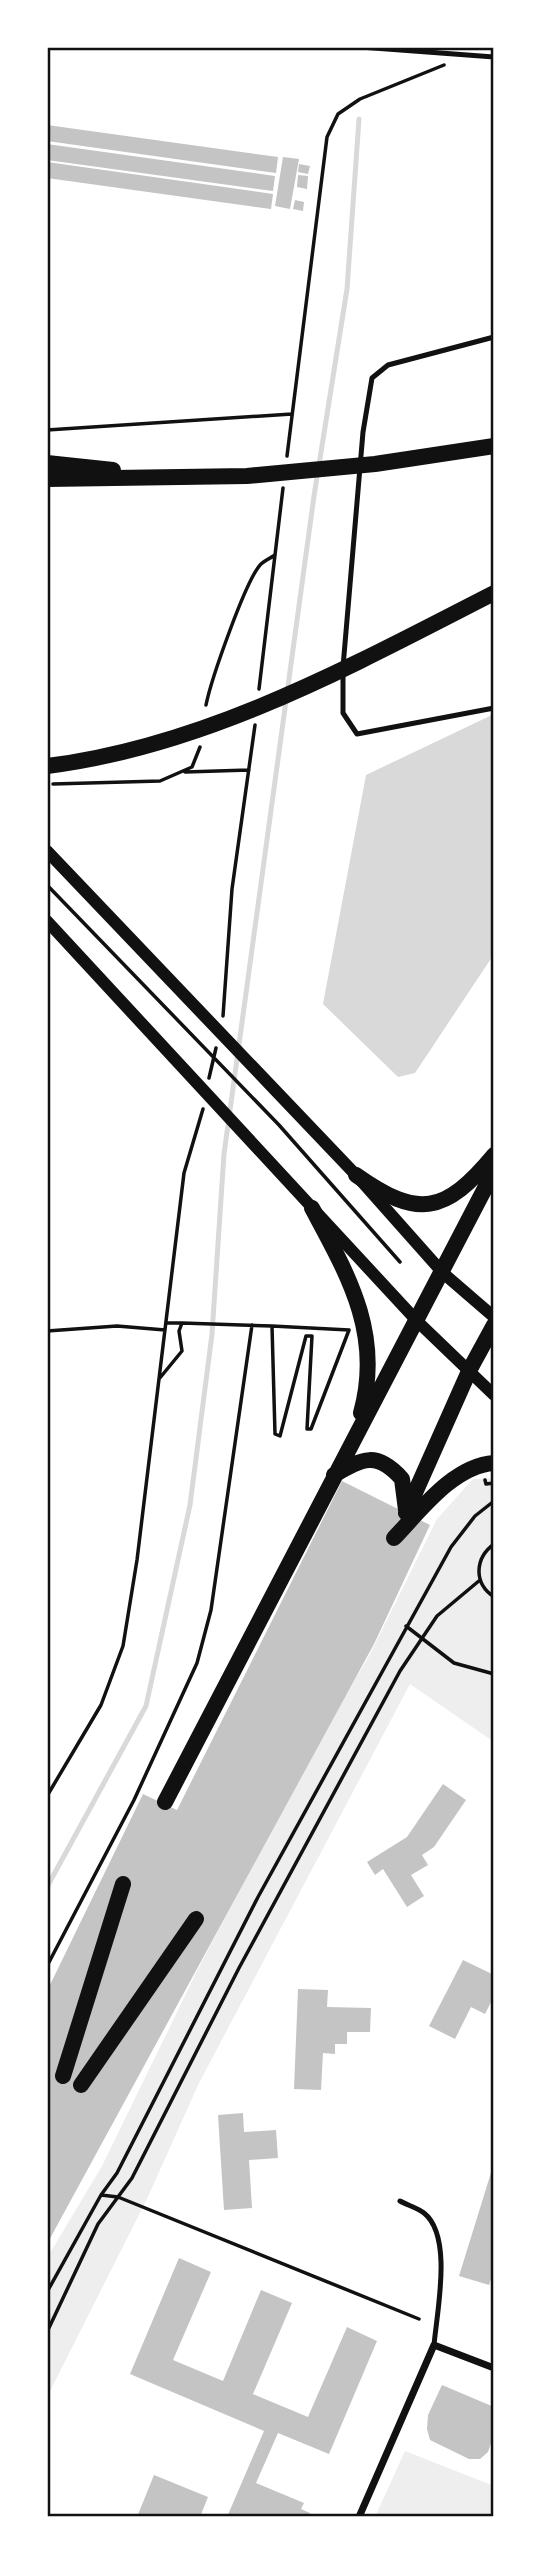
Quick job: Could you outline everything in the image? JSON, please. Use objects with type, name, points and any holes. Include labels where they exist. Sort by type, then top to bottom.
[{"type":"highway","points":[[47,479],[247,476],[375,464],[494,446]]},
{"type":"highway","points":[[47,463],[181,477]]},
{"type":"highway","points":[[47,766],[119,752],[218,724],[344,667],[494,593]]},
{"type":"highway","points":[[356,1175],[385,1195],[426,1206],[452,1196],[477,1175],[494,1155]]},
{"type":"highway","points":[[165,1802],[494,1171]]},
{"type":"highway","points":[[312,1208],[342,1263],[365,1319],[366,1397],[355,1435]]},
{"type":"highway","points":[[334,1475],[360,1460],[382,1462],[402,1479],[406,1513],[470,1369],[494,1325]]},
{"type":"highway","points":[[394,1538],[432,1499],[467,1470],[494,1463]]},
{"type":"highway","points":[[63,2076],[123,1884]]},
{"type":"highway","points":[[81,2085],[195,1919]]},
{"type":"street","points":[[47,851],[356,1175],[443,1273],[494,1317]]},
{"type":"street","points":[[47,921],[417,1321],[470,1369],[494,1395]]},
{"type":"street","points":[[359,2517],[434,2345],[494,2368]]},
{"type":"lane","points":[[360,47],[494,57]]},
{"type":"lane","points":[[494,337],[388,365],[372,378],[363,432],[344,667],[343,713],[357,734],[494,708]]},
{"type":"lane","points":[[400,2202],[425,2213],[438,2232],[441,2260],[434,2345]]},
{"type":"path","points":[[286,465],[327,137],[338,114],[360,99],[472,54]]},
{"type":"path","points":[[47,430],[292,414]]},
{"type":"path","points":[[259,689],[284,478]]},
{"type":"path","points":[[206,705],[212,675],[227,645],[247,589],[261,564],[275,555]]},
{"type":"path","points":[[207,1089],[217,1030],[232,889],[256,716]]},
{"type":"path","points":[[47,783],[159,780],[192,767],[201,745]]},
{"type":"path","points":[[180,772],[249,770]]},
{"type":"path","points":[[47,885],[279,1125],[400,1262]]},
{"type":"path","points":[[47,1796],[101,1705],[123,1646],[137,1560],[184,1173],[204,1101]]},
{"type":"path","points":[[166,1323],[252,1325],[272,1326],[349,1330],[311,1429],[307,1429],[312,1336],[306,1336],[280,1436],[275,1434],[272,1326]]},
{"type":"path","points":[[158,1380],[181,1351],[180,1331],[183,1323]]},
{"type":"path","points":[[47,1966],[134,1800],[197,1663],[211,1610],[252,1325]]},
{"type":"path","points":[[47,1331],[117,1326],[165,1330]]},
{"type":"path","points":[[47,2292],[101,2194],[117,2174],[258,1897],[451,1547],[475,1516],[494,1501]]},
{"type":"path","points":[[494,1544],[480,1560],[480,1580],[494,1597]]},
{"type":"path","points":[[47,2332],[98,2224],[132,2178],[239,1968],[420,1637],[437,1616],[480,1580]]},
{"type":"path","points":[[407,1626],[454,1663],[494,1674]]},
{"type":"path","points":[[101,2194],[117,2197],[419,2319]]},
{"type":"shaded area","points":[[494,714],[494,954],[415,1073],[398,1077],[323,1004],[366,775]]},
{"type":"shaded area","points":[[494,1478],[494,1742],[410,1684],[199,2083],[146,2201],[47,2397],[47,2258],[102,2166],[199,1967],[315,1748],[369,1656],[437,1519],[473,1479]]},
{"type":"shaded area","points":[[405,2451],[494,2486],[490,2517],[375,2517]]},
{"type":"building","points":[[47,125],[278,157],[276,173],[47,141]]},
{"type":"building","points":[[47,144],[275,176],[273,191],[47,160]]},
{"type":"building","points":[[283,157],[299,159],[290,209],[275,206]]},
{"type":"building","points":[[47,162],[273,194],[271,209],[47,178]]},
{"type":"building","points":[[299,164],[310,166],[308,174],[298,172]]},
{"type":"building","points":[[298,175],[308,176],[307,189],[297,187]]},
{"type":"building","points":[[295,200],[304,202],[303,211],[293,209]]},
{"type":"building","points":[[342,1481],[430,1525],[374,1644],[47,2244],[47,1991],[143,1794],[177,1810]]},
{"type":"building","points":[[443,1784],[466,1800],[434,1847],[422,1855],[428,1865],[411,1875],[424,1896],[407,1907],[383,1869],[375,1875],[367,1862],[407,1837]]},
{"type":"building","points":[[463,1960],[494,1975],[494,1996],[485,2014],[471,2007],[455,2039],[429,2026]]},
{"type":"building","points":[[298,1989],[328,1990],[327,2007],[371,2008],[370,2032],[347,2032],[347,2044],[335,2044],[335,2054],[323,2053],[321,2090],[294,2089]]},
{"type":"building","points":[[243,2113],[244,2132],[276,2130],[278,2158],[249,2160],[252,2208],[224,2210],[218,2115]]},
{"type":"building","points":[[494,2163],[494,2270],[489,2285],[459,2276]]},
{"type":"building","points":[[179,2258],[211,2272],[173,2360],[223,2381],[261,2290],[292,2303],[253,2394],[308,2417],[347,2327],[377,2341],[329,2454],[278,2433],[256,2483],[304,2503],[301,2509],[310,2513],[309,2517],[227,2517],[264,2431],[130,2374]]},
{"type":"building","points":[[442,2385],[494,2407],[494,2434],[488,2452],[480,2459],[469,2459],[430,2440],[427,2429],[428,2415]]},
{"type":"building","points":[[154,2475],[208,2497],[200,2517],[137,2517]]},
{"type":"waterway","points":[[47,1887],[146,1706],[190,1505],[212,1334],[224,1154],[314,496],[347,289],[359,119]]}]
